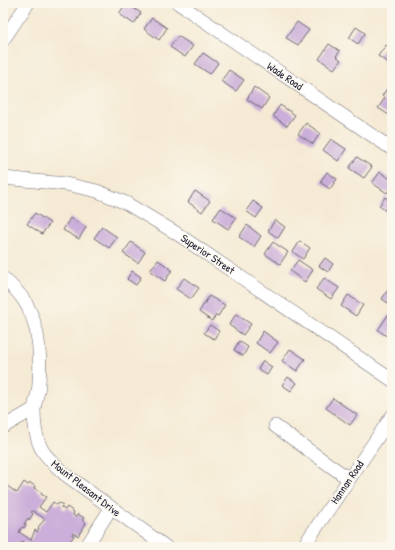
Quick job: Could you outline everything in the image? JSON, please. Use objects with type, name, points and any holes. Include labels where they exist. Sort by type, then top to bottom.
[{"type":"street","points":[[3,40],[28,3]]},
{"type":"street","name":"Wade Road","points":[[178,3],[392,149]]},
{"type":"street","name":"Superior Street","points":[[3,178],[66,184],[97,191],[126,202],[176,233],[392,380]]},
{"type":"street","name":"Mount Pleasant Drive","points":[[3,278],[16,290],[25,302],[32,316],[37,333],[40,383],[34,409],[38,441],[46,456],[66,475],[166,547]]},
{"type":"street","points":[[3,427],[34,409]]},
{"type":"street","name":"Hannan Road","points":[[302,547],[392,416]]},
{"type":"street","points":[[275,426],[349,478]]},
{"type":"street","points":[[86,547],[111,508]]},
{"type":"building","points":[[126,3],[141,13],[134,24],[119,14]]},
{"type":"building","points":[[152,18],[167,28],[159,40],[144,29]]},
{"type":"building","points":[[297,22],[309,30],[298,45],[286,38]]},
{"type":"building","points":[[356,27],[365,33],[358,44],[349,38]]},
{"type":"building","points":[[178,36],[193,46],[185,57],[170,47]]},
{"type":"building","points":[[329,44],[340,51],[336,56],[341,60],[334,69],[319,59]]},
{"type":"building","points":[[386,45],[392,50],[392,58],[389,63],[378,56]]},
{"type":"building","points":[[203,53],[218,63],[210,74],[195,64]]},
{"type":"building","points":[[229,70],[244,80],[236,91],[221,81]]},
{"type":"building","points":[[390,84],[392,85],[392,117],[378,108],[385,98],[382,96]]},
{"type":"building","points":[[254,87],[269,98],[262,109],[247,99]]},
{"type":"building","points":[[280,105],[295,115],[287,126],[273,116]]},
{"type":"building","points":[[306,123],[320,133],[313,144],[298,134]]},
{"type":"building","points":[[331,139],[346,149],[338,161],[323,150]]},
{"type":"building","points":[[357,157],[372,167],[364,178],[349,168]]},
{"type":"building","points":[[327,172],[337,179],[330,189],[320,182]]},
{"type":"building","points":[[380,172],[392,180],[392,186],[387,193],[372,183]]},
{"type":"building","points":[[195,191],[210,201],[202,212],[188,202]]},
{"type":"building","points":[[385,197],[392,202],[392,205],[387,212],[379,206]]},
{"type":"building","points":[[253,201],[263,208],[256,218],[246,211]]},
{"type":"building","points":[[221,208],[236,218],[228,229],[213,219]]},
{"type":"building","points":[[35,213],[50,223],[42,234],[27,224]]},
{"type":"building","points":[[70,218],[86,227],[79,239],[63,230]]},
{"type":"building","points":[[275,220],[285,227],[278,238],[268,231]]},
{"type":"building","points":[[247,225],[261,236],[254,247],[239,237]]},
{"type":"building","points":[[102,227],[117,237],[109,248],[94,238]]},
{"type":"building","points":[[300,241],[310,248],[303,259],[293,252]]},
{"type":"building","points":[[131,242],[145,252],[138,263],[123,253]]},
{"type":"building","points":[[273,242],[288,252],[280,264],[265,254]]},
{"type":"building","points":[[325,258],[333,264],[328,272],[319,266]]},
{"type":"building","points":[[158,260],[172,270],[165,281],[150,271]]},
{"type":"building","points":[[298,260],[313,270],[305,282],[290,271]]},
{"type":"building","points":[[132,271],[141,277],[136,285],[127,279]]},
{"type":"building","points":[[184,278],[199,288],[191,299],[176,289]]},
{"type":"building","points":[[324,278],[339,288],[331,299],[316,289]]},
{"type":"building","points":[[387,291],[392,294],[391,305],[382,299]]},
{"type":"building","points":[[348,295],[363,305],[356,316],[341,306]]},
{"type":"building","points":[[209,296],[225,305],[218,316],[216,315],[212,321],[199,312]]},
{"type":"building","points":[[236,314],[251,324],[243,335],[229,325]]},
{"type":"building","points":[[388,315],[392,317],[392,332],[388,337],[378,330]]},
{"type":"building","points":[[210,325],[219,331],[214,339],[204,333]]},
{"type":"building","points":[[263,331],[278,342],[270,353],[256,343]]},
{"type":"building","points":[[239,341],[248,347],[243,356],[234,350]]},
{"type":"building","points":[[290,349],[305,359],[297,371],[282,361]]},
{"type":"building","points":[[263,361],[272,367],[267,375],[258,369]]},
{"type":"building","points":[[288,377],[297,383],[291,391],[282,385]]},
{"type":"building","points":[[333,398],[357,415],[350,425],[326,408]]},
{"type":"building","points":[[24,482],[28,485],[30,483],[46,497],[39,507],[46,512],[53,502],[57,505],[59,503],[63,505],[61,507],[65,510],[67,507],[74,512],[73,515],[76,517],[78,514],[84,518],[82,520],[86,523],[78,536],[73,533],[72,535],[74,536],[70,541],[72,542],[69,547],[28,547],[29,545],[23,541],[19,547],[5,547],[3,545],[3,483],[17,493]],"holes":[[[33,511],[45,519],[38,527],[37,532],[35,530],[31,540],[19,532],[22,527],[24,528],[26,524],[24,524],[33,514],[31,512]]]}]
